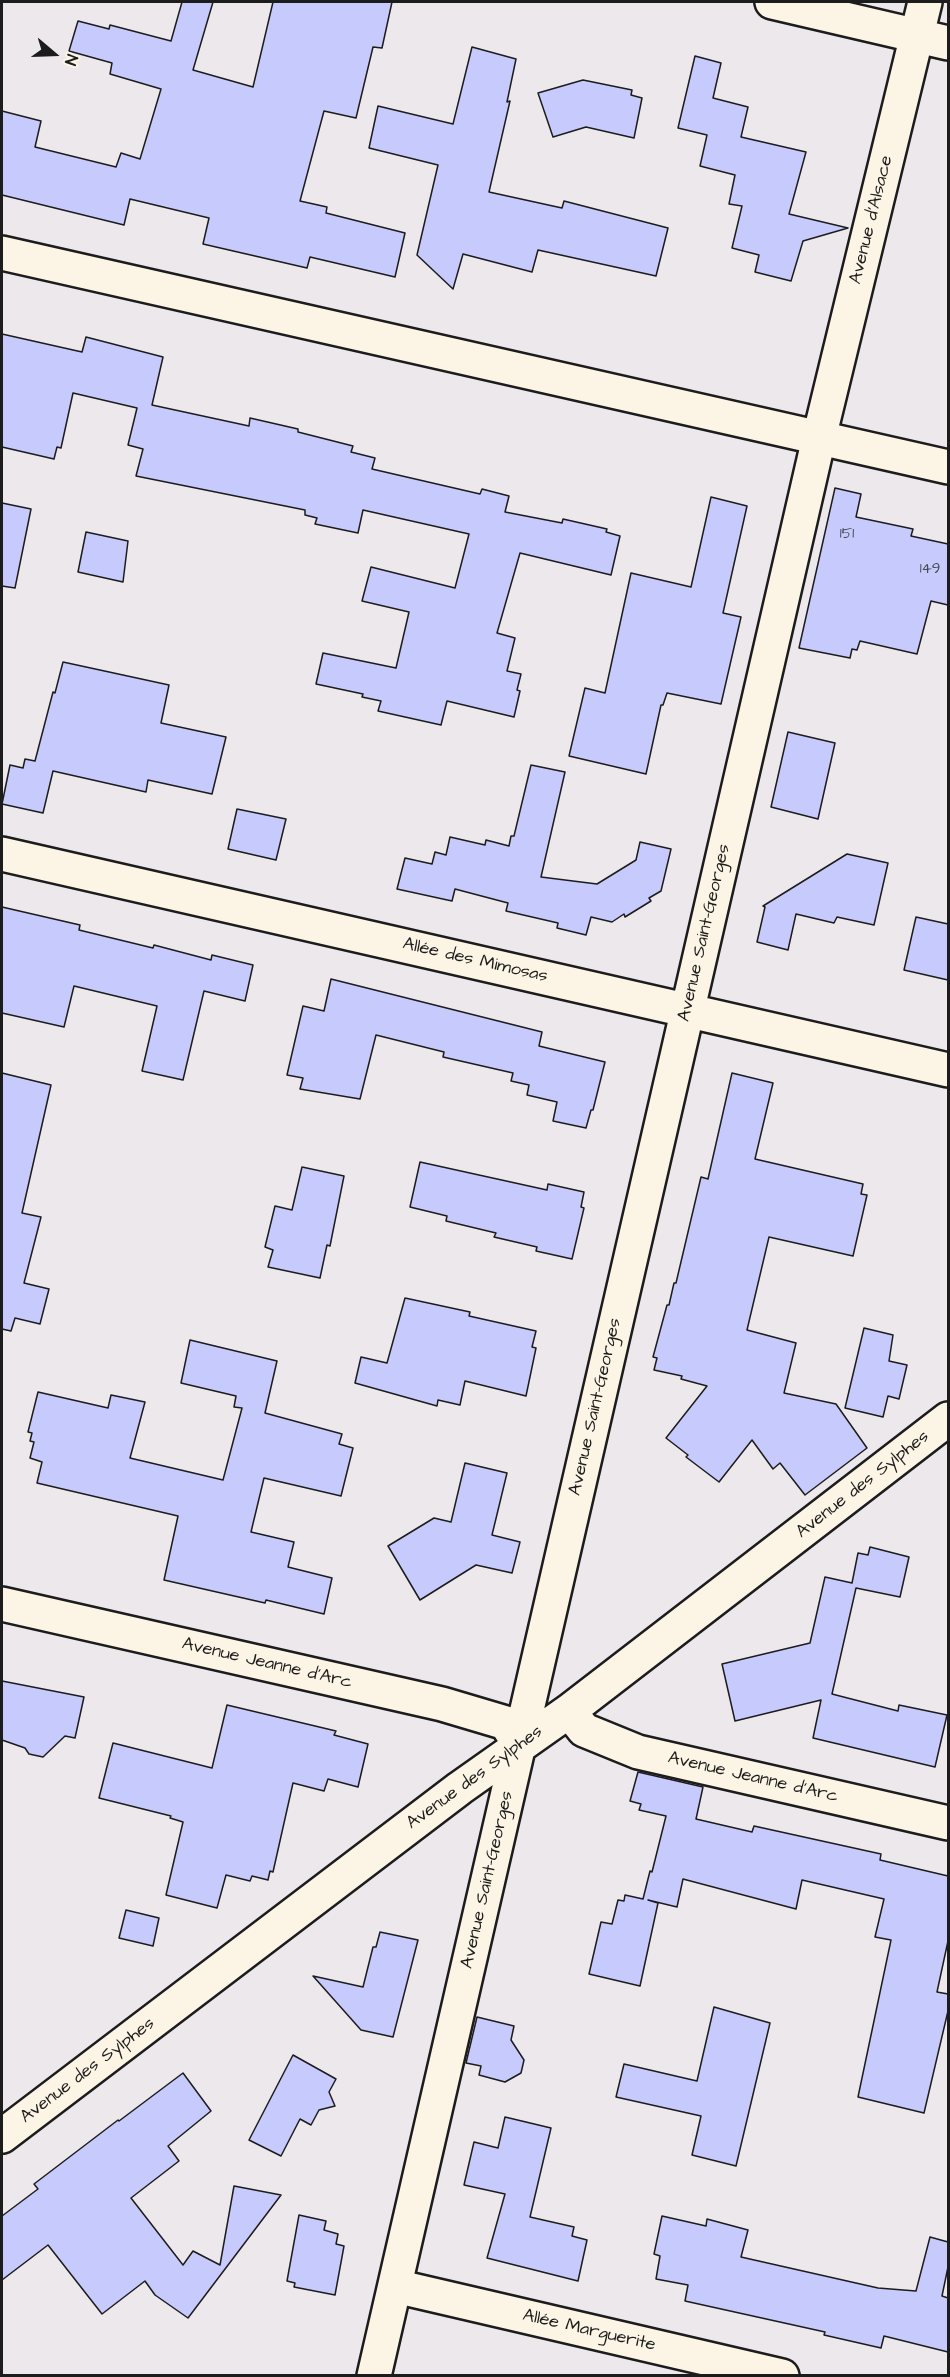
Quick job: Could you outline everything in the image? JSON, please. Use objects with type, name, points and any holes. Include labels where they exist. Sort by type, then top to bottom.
[{"type":"street","points":[[772,2],[948,43]]},
{"type":"street","name":"Avenue d'Alsace","points":[[819,438],[925,2]]},
{"type":"street","points":[[2,253],[948,467]]},
{"type":"street","name":"Avenue Saint-Georges","points":[[374,2376],[819,438]]},
{"type":"street","name":"Allée des Mimosas","points":[[2,854],[948,1070]]},
{"type":"street","name":"Avenue des Sylphes","points":[[2,2136],[519,1744],[569,1711],[948,1419]]},
{"type":"street","name":"Avenue Jeanne d'Arc","points":[[2,1604],[442,1704],[506,1723],[519,1744]]},
{"type":"street","name":"Avenue Jeanne d'Arc","points":[[569,1711],[584,1730],[638,1752],[948,1823]]},
{"type":"street","name":"Allée Marguerite","points":[[395,2286],[782,2376]]},
{"type":"building","points":[[182,2],[213,2],[193,70],[253,87],[273,2],[392,2],[382,48],[373,47],[356,118],[324,111],[300,201],[327,207],[326,213],[405,233],[395,277],[310,257],[307,268],[203,244],[209,218],[130,199],[124,225],[2,195],[2,111],[41,121],[35,147],[116,167],[121,153],[140,159],[161,89],[110,74],[112,63],[69,51],[78,21],[109,29],[110,25],[171,41]]},
{"type":"building","points":[[472,47],[516,59],[507,102],[510,101],[489,192],[562,208],[564,201],[668,228],[656,276],[538,250],[532,272],[463,254],[453,289],[417,255],[438,165],[369,148],[378,106],[453,124]]},
{"type":"building","points":[[695,56],[721,63],[713,98],[748,107],[741,137],[806,152],[789,214],[848,228],[803,241],[791,281],[755,272],[759,255],[732,248],[742,206],[729,204],[735,175],[700,166],[707,135],[678,128]]},
{"type":"building","points":[[583,80],[632,90],[631,95],[642,98],[634,138],[586,127],[553,137],[538,93]]},
{"type":"building","points":[[2,334],[82,352],[86,337],[163,357],[152,405],[249,426],[250,418],[298,429],[298,432],[353,446],[351,452],[375,458],[372,469],[480,494],[482,489],[509,496],[505,512],[562,523],[563,519],[607,529],[606,532],[620,536],[611,575],[520,553],[497,633],[515,638],[507,671],[521,674],[514,717],[447,701],[441,725],[378,711],[381,701],[362,697],[363,694],[316,684],[323,653],[396,668],[409,612],[362,601],[371,567],[455,588],[469,534],[363,510],[358,533],[315,524],[317,518],[305,515],[305,510],[136,476],[143,449],[128,445],[137,408],[73,393],[61,448],[57,447],[54,459],[2,447]]},
{"type":"building","points":[[835,488],[861,494],[856,517],[913,529],[911,536],[948,544],[948,605],[931,601],[917,654],[860,641],[857,650],[852,649],[850,658],[799,648]]},
{"type":"building","points":[[711,497],[747,506],[723,613],[741,617],[721,704],[667,693],[661,705],[646,774],[569,756],[585,688],[605,693],[631,573],[691,587]]},
{"type":"building","points":[[2,503],[31,509],[15,588],[2,586]]},
{"type":"building","points":[[86,532],[128,541],[123,582],[78,572]]},
{"type":"building","points":[[63,662],[169,685],[161,723],[226,737],[212,794],[148,780],[146,792],[53,771],[43,813],[2,804],[10,765],[23,768],[25,759],[35,761]]},
{"type":"building","points":[[788,732],[835,743],[818,819],[771,807]]},
{"type":"building","points":[[531,765],[565,772],[541,877],[597,884],[636,860],[640,842],[671,849],[661,891],[649,898],[651,901],[612,922],[591,917],[586,935],[557,928],[558,923],[506,911],[508,903],[455,889],[452,901],[397,889],[405,858],[432,864],[435,852],[446,855],[450,837],[485,845],[486,840],[509,846],[511,836],[514,836]]},
{"type":"building","points":[[237,809],[286,819],[276,860],[228,849]]},
{"type":"building","points":[[847,854],[888,863],[874,925],[837,917],[834,923],[796,914],[788,950],[757,942],[765,907],[763,906]]},
{"type":"building","points":[[2,907],[80,925],[79,930],[153,948],[154,945],[211,960],[212,955],[253,965],[245,1001],[204,991],[183,1080],[142,1071],[157,1006],[74,986],[64,1027],[2,1013]]},
{"type":"building","points":[[916,917],[948,924],[948,980],[904,970]]},
{"type":"building","points":[[331,979],[542,1032],[539,1046],[605,1062],[586,1128],[553,1121],[557,1102],[527,1095],[529,1085],[511,1081],[513,1073],[443,1057],[444,1052],[376,1035],[360,1099],[300,1089],[303,1078],[287,1075],[303,1006],[324,1011]]},
{"type":"building","points":[[2,1073],[51,1085],[22,1213],[41,1217],[24,1283],[49,1289],[40,1324],[15,1318],[11,1331],[2,1329]]},
{"type":"building","points":[[732,1073],[773,1083],[755,1159],[863,1184],[861,1194],[867,1195],[853,1256],[769,1237],[747,1330],[796,1343],[784,1393],[836,1404],[867,1448],[805,1495],[780,1463],[773,1469],[752,1440],[719,1482],[686,1457],[688,1455],[666,1438],[707,1386],[681,1379],[682,1376],[654,1370],[657,1358],[653,1357],[667,1305],[669,1305],[674,1283],[676,1283],[701,1177],[708,1179]]},
{"type":"building","points":[[420,1162],[547,1190],[548,1184],[584,1192],[581,1207],[584,1208],[572,1259],[536,1251],[537,1247],[494,1237],[496,1233],[446,1221],[447,1216],[410,1207]]},
{"type":"building","points":[[302,1167],[344,1176],[330,1246],[327,1245],[320,1278],[268,1267],[273,1250],[265,1247],[275,1206],[292,1210]]},
{"type":"building","points":[[405,1298],[470,1312],[469,1316],[536,1331],[532,1347],[536,1348],[526,1396],[465,1381],[460,1405],[438,1400],[437,1406],[355,1383],[361,1357],[387,1363]]},
{"type":"building","points":[[864,1328],[893,1335],[889,1361],[907,1365],[899,1399],[888,1396],[883,1417],[845,1408]]},
{"type":"building","points":[[190,1340],[277,1361],[265,1413],[342,1434],[339,1444],[353,1448],[341,1496],[264,1478],[251,1532],[294,1542],[288,1567],[332,1578],[324,1614],[164,1580],[178,1516],[37,1483],[42,1462],[30,1458],[34,1442],[30,1441],[32,1433],[28,1432],[38,1392],[108,1408],[111,1395],[145,1402],[130,1458],[223,1480],[242,1408],[234,1407],[236,1396],[181,1383]]},
{"type":"building","points":[[465,1463],[507,1473],[492,1535],[520,1542],[512,1573],[476,1565],[420,1600],[388,1546],[434,1518],[451,1522]]},
{"type":"building","points":[[870,1547],[909,1557],[900,1597],[856,1588],[832,1694],[898,1711],[899,1705],[947,1715],[935,1767],[813,1738],[821,1700],[735,1721],[722,1664],[810,1643],[825,1577],[852,1583],[858,1553],[868,1555]]},
{"type":"building","points":[[2,1681],[84,1697],[75,1738],[65,1736],[43,1757],[29,1754],[25,1748],[2,1740]]},
{"type":"building","points":[[227,1705],[336,1731],[334,1735],[368,1744],[358,1787],[328,1779],[324,1791],[293,1783],[273,1872],[270,1871],[268,1880],[252,1876],[250,1881],[226,1875],[217,1908],[166,1895],[183,1822],[170,1818],[171,1816],[99,1798],[113,1743],[212,1768]]},
{"type":"building","points":[[638,1772],[703,1787],[696,1819],[752,1832],[754,1826],[881,1854],[880,1860],[948,1876],[948,1941],[937,1992],[948,1994],[948,2011],[924,2113],[858,2097],[891,1940],[875,1937],[884,1899],[802,1880],[796,1909],[683,1879],[677,1907],[648,1900],[658,1903],[640,1986],[589,1974],[601,1922],[612,1924],[618,1900],[624,1901],[625,1895],[643,1899],[666,1816],[639,1810],[641,1804],[630,1801]]},
{"type":"building","points":[[126,1910],[159,1918],[153,1946],[119,1938]]},
{"type":"building","points":[[380,1932],[418,1940],[393,2037],[361,2030],[313,1976],[363,1987],[373,1947],[376,1947]]},
{"type":"building","points":[[714,2007],[770,2023],[736,2166],[692,2155],[701,2116],[616,2097],[624,2064],[697,2081]]},
{"type":"building","points":[[477,2017],[514,2026],[511,2040],[524,2060],[521,2073],[505,2082],[479,2075],[481,2066],[466,2063]]},
{"type":"building","points":[[293,2055],[336,2079],[329,2092],[335,2106],[319,2110],[311,2125],[300,2119],[281,2156],[249,2140]]},
{"type":"building","points":[[183,2073],[211,2111],[168,2146],[179,2161],[131,2198],[183,2265],[193,2251],[220,2265],[234,2186],[281,2195],[188,2318],[155,2295],[145,2281],[102,2314],[48,2245],[2,2280],[2,2216],[38,2189],[34,2184]]},
{"type":"building","points":[[505,2117],[551,2128],[530,2217],[574,2227],[572,2236],[587,2240],[578,2281],[487,2258],[505,2194],[464,2185],[474,2142],[498,2148]]},
{"type":"building","points":[[299,2215],[326,2221],[324,2230],[338,2234],[336,2244],[344,2246],[335,2295],[294,2287],[295,2283],[287,2281]]},
{"type":"building","points":[[662,2216],[706,2226],[707,2219],[748,2230],[741,2257],[878,2288],[916,2291],[930,2237],[948,2242],[948,2267],[942,2296],[948,2298],[948,2352],[884,2336],[881,2348],[824,2335],[825,2332],[685,2301],[688,2285],[656,2279],[660,2256],[654,2254]]}]
